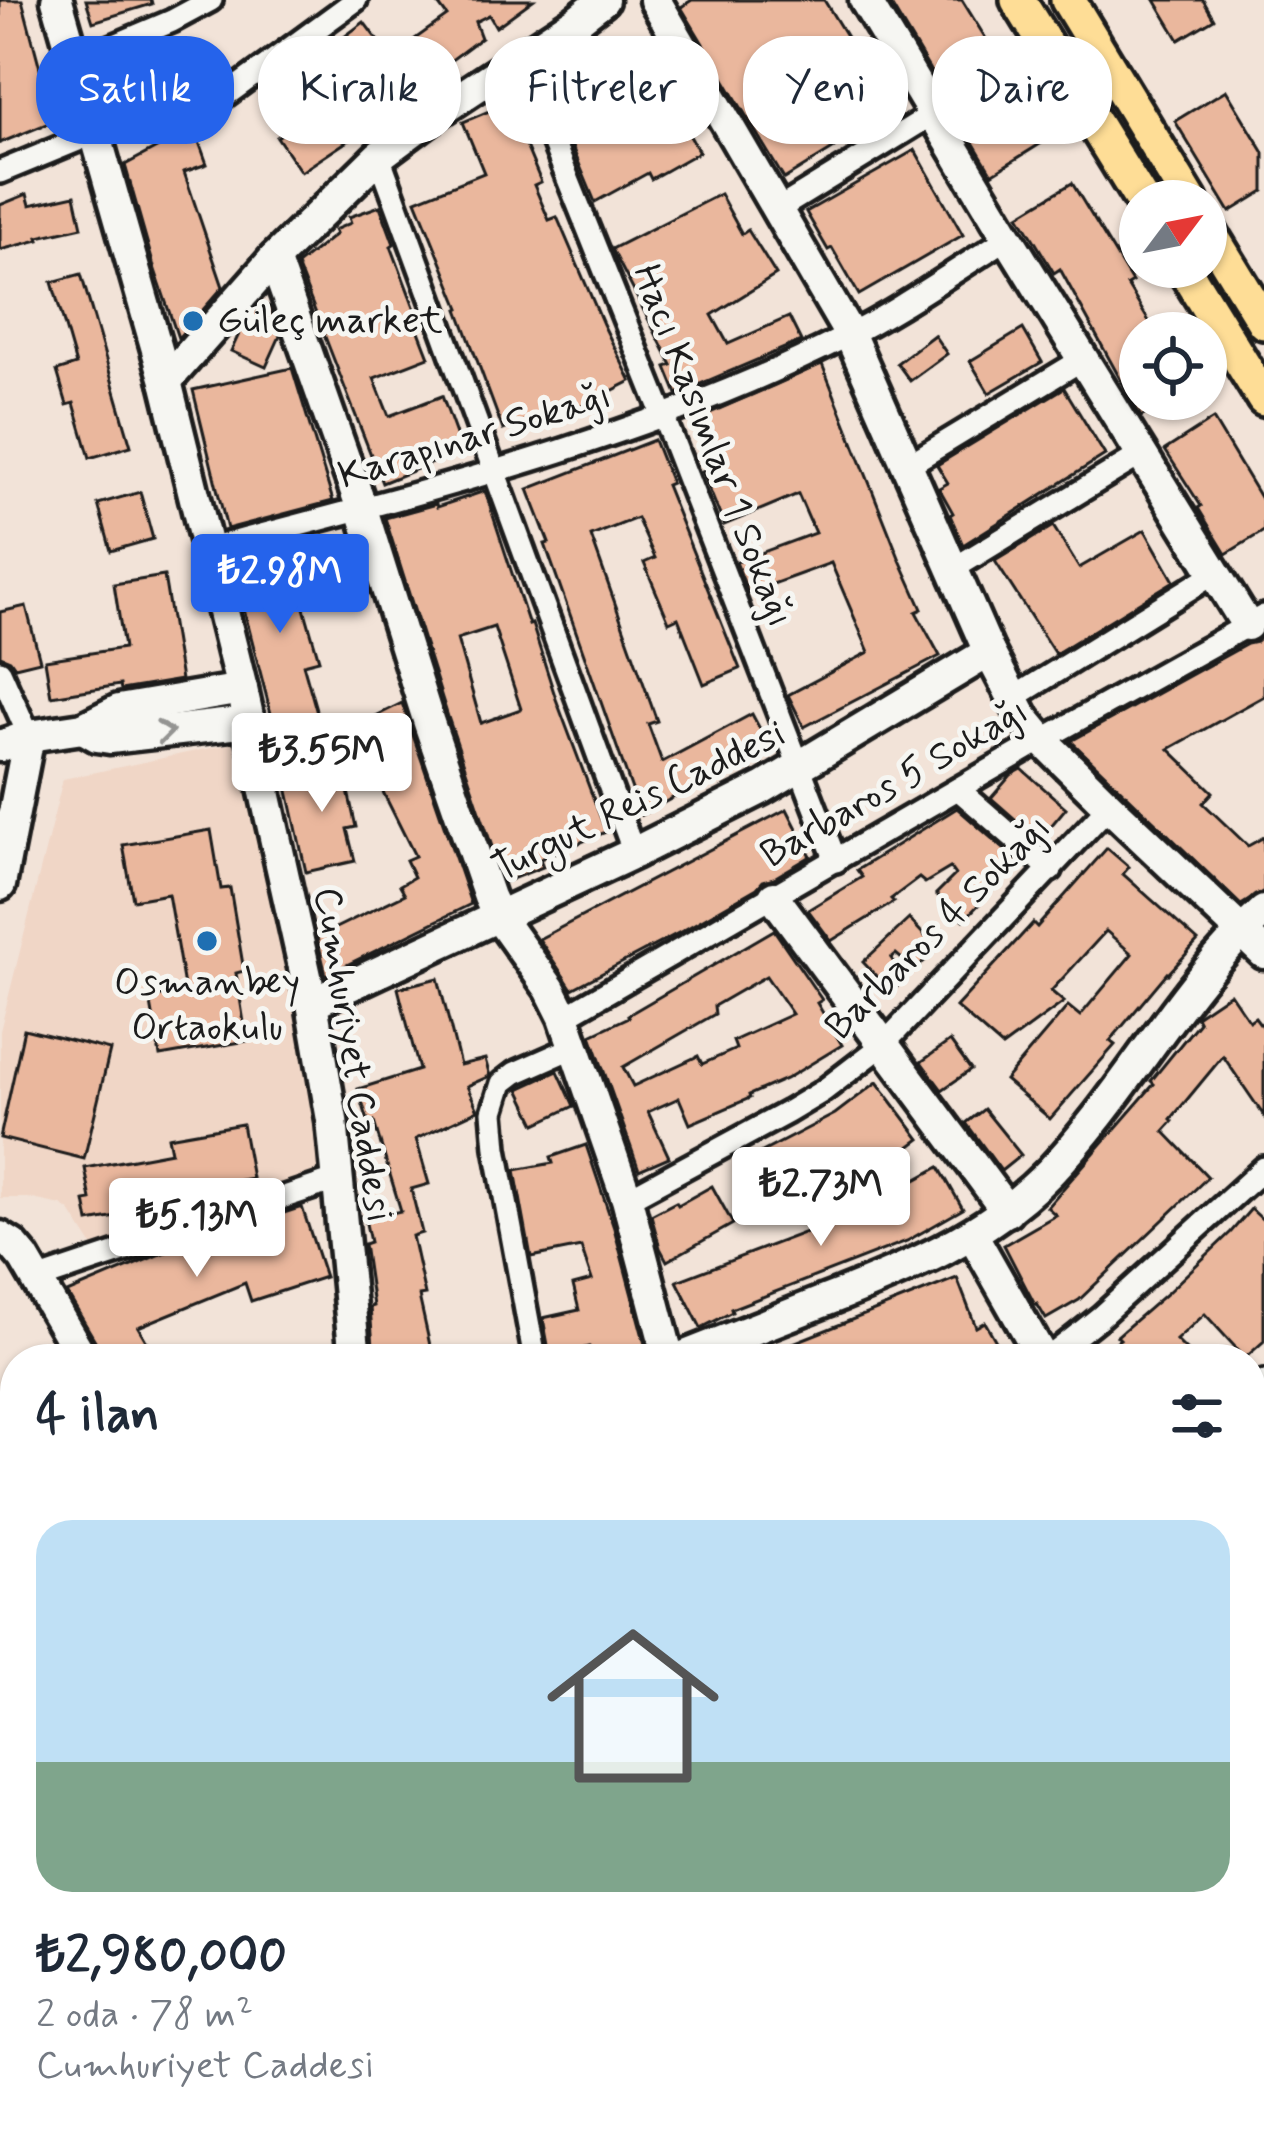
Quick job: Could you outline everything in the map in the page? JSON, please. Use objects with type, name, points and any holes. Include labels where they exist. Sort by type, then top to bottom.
[{"type":"main road","points":[[1018,0],[1129,180]]},
{"type":"main road","points":[[1068,0],[1177,180]]},
{"type":"main road","points":[[1227,261],[1264,322]]},
{"type":"main road","points":[[1196,288],[1264,399]]},
{"type":"street","name":"Cumhuriyet Caddesi","points":[[57,0],[67,36]]},
{"type":"street","points":[[137,36],[211,0]]},
{"type":"street","points":[[234,89],[356,0]]},
{"type":"street","points":[[552,36],[603,0]]},
{"type":"street","points":[[655,0],[850,335],[1013,698],[1042,740],[1109,806],[1257,931],[1215,962],[1081,1138],[1006,1211],[892,1275],[713,1344]]},
{"type":"street","points":[[865,0],[932,111]]},
{"type":"street","points":[[166,381],[274,259],[379,156],[485,80]]},
{"type":"street","points":[[778,210],[932,115]]},
{"type":"street","points":[[0,172],[70,144]]},
{"type":"street","name":"Cumhuriyet Caddesi","points":[[98,144],[166,381],[242,689],[312,1003],[332,1120],[354,1344]]},
{"type":"street","name":"Hacı Kasımlar 1 Sokağı","points":[[554,144],[836,861]]},
{"type":"street","points":[[952,144],[1216,573],[1256,620]]},
{"type":"street","points":[[379,156],[634,853]]},
{"type":"street","name":"Karapınar Sokağı","points":[[208,550],[497,472],[664,418],[850,335],[1008,238]]},
{"type":"street","points":[[274,259],[498,916],[536,966],[564,1017],[627,1199],[670,1344]]},
{"type":"street","points":[[908,465],[1083,359]]},
{"type":"street","points":[[953,569],[1142,454]]},
{"type":"street","points":[[1013,698],[1216,573]]},
{"type":"street","name":"Barbaros 5 Sokağı","points":[[564,1017],[1256,620]]},
{"type":"street","name":"Turgut Reis Caddesi","points":[[312,1003],[634,853],[799,768],[989,652]]},
{"type":"street","points":[[0,671],[14,741],[0,885]]},
{"type":"street","points":[[14,741],[83,728],[119,710],[242,689]]},
{"type":"street","points":[[83,728],[110,738],[249,722]]},
{"type":"street","points":[[958,789],[1051,870]]},
{"type":"street","name":"Barbaros 4 Sokağı","points":[[627,1199],[788,1112],[884,1045],[1109,806]]},
{"type":"street","points":[[773,897],[1006,1211]]},
{"type":"street","points":[[532,1344],[493,1112],[502,1082],[574,1048]]},
{"type":"street","points":[[1065,1344],[1100,1318],[1264,1168]]},
{"type":"street","points":[[37,1280],[338,1179]]},
{"type":"street","points":[[972,1234],[1036,1344]]},
{"type":"street","points":[[0,1237],[13,1245],[74,1344]]},
{"type":"shaded area","points":[[239,742],[276,898],[320,1172],[95,1250],[61,1205],[0,1198],[0,1031],[63,779]]},
{"type":"building","points":[[0,0],[22,0],[36,53],[36,128],[0,143]]},
{"type":"building","points":[[86,0],[151,0],[152,4],[93,22]]},
{"type":"building","points":[[435,0],[533,0],[496,27],[489,15],[475,22],[481,38],[461,53],[461,36],[419,36],[447,16]]},
{"type":"building","points":[[692,0],[824,0],[846,36],[743,36],[743,111],[719,70],[719,36],[698,36],[681,7]]},
{"type":"building","points":[[888,0],[962,0],[984,36],[932,36],[932,74]]},
{"type":"building","points":[[1155,0],[1203,0],[1214,19],[1179,40]]},
{"type":"building","points":[[364,22],[374,36],[345,36]]},
{"type":"building","points":[[1226,90],[1264,153],[1264,191],[1230,212],[1227,180],[1211,180],[1175,121]]},
{"type":"building","points":[[485,113],[485,144],[525,144],[541,182],[534,185],[549,220],[557,217],[631,381],[574,410],[571,404],[503,430],[416,200],[484,173],[463,122]]},
{"type":"building","points":[[164,144],[200,144],[207,164],[184,172],[223,287],[178,338],[154,267],[125,165]]},
{"type":"building","points":[[282,144],[343,144],[301,172]]},
{"type":"building","points":[[571,144],[694,144],[699,152],[651,179],[648,173],[595,202]]},
{"type":"building","points":[[763,144],[841,144],[784,179]]},
{"type":"building","points":[[974,144],[1040,144],[992,174]]},
{"type":"building","points":[[915,150],[963,235],[859,295],[806,212]]},
{"type":"building","points":[[1072,183],[1119,261],[1119,288],[1129,288],[1143,312],[1119,312],[1119,377],[1060,269],[1054,273],[1019,215]]},
{"type":"building","points":[[27,194],[30,205],[75,195],[82,227],[0,250],[0,205]]},
{"type":"building","points":[[720,194],[742,234],[748,230],[776,275],[712,315],[728,344],[789,317],[801,341],[677,394],[666,367],[672,365],[612,249]]},
{"type":"building","points":[[380,206],[429,357],[374,378],[389,416],[442,396],[462,451],[382,483],[297,265],[336,234],[334,230],[351,223],[349,217]]},
{"type":"building","points":[[81,274],[131,446],[90,458],[74,403],[67,405],[57,371],[76,365],[52,282]]},
{"type":"building","points":[[265,305],[270,307],[280,336],[266,367],[231,351],[245,321]]},
{"type":"building","points":[[1023,329],[1042,362],[989,393],[970,361]]},
{"type":"building","points":[[934,335],[947,354],[910,381],[897,363]]},
{"type":"building","points":[[822,364],[922,609],[916,612],[940,656],[804,727],[788,695],[869,652],[831,563],[748,593],[736,562],[815,533],[798,494],[724,525],[702,471],[711,467],[692,421]]},
{"type":"building","points":[[292,368],[333,501],[227,529],[193,390]]},
{"type":"building","points":[[1064,388],[1105,455],[963,545],[939,488],[948,483],[937,465]]},
{"type":"building","points":[[1214,420],[1264,504],[1264,531],[1226,554],[1165,450]]},
{"type":"building","points":[[654,440],[671,483],[666,485],[740,669],[704,684],[678,618],[669,622],[644,563],[655,558],[637,518],[591,536],[657,721],[648,724],[662,762],[752,714],[769,746],[641,815],[528,489]]},
{"type":"building","points":[[485,491],[606,832],[540,859],[543,867],[504,882],[385,518]],"holes":[[[494,627],[521,709],[481,723],[457,639]]]},
{"type":"building","points":[[140,492],[153,539],[111,551],[98,504]]},
{"type":"building","points":[[1053,526],[1079,568],[1145,530],[1174,581],[1055,654],[995,561]]},
{"type":"building","points":[[293,550],[319,660],[303,664],[319,720],[276,733],[233,567]]},
{"type":"building","points":[[164,576],[181,680],[51,696],[45,660],[124,648],[114,584]]},
{"type":"building","points":[[26,606],[40,661],[15,667],[0,656],[0,612]]},
{"type":"building","points":[[1264,635],[1264,696],[1169,749],[1213,792],[1203,803],[1248,846],[1264,837],[1264,891],[1241,905],[1071,741]]},
{"type":"building","points":[[402,703],[471,904],[326,975],[317,937],[405,894],[400,885],[414,877],[406,860],[415,856],[377,780],[383,776],[358,725]]},
{"type":"building","points":[[341,760],[356,827],[347,829],[355,861],[306,872],[284,773]]},
{"type":"building","points":[[1022,769],[1066,808],[1039,840],[991,798]]},
{"type":"building","points":[[957,808],[1019,862],[964,920],[936,894],[955,875],[950,868],[925,883],[919,878],[891,899],[894,902],[831,941],[808,910],[862,877],[857,870]]},
{"type":"building","points":[[787,809],[811,856],[572,989],[539,939]]},
{"type":"building","name":"Osmanbey Ortaokulu","points":[[211,830],[221,889],[230,888],[244,971],[236,973],[247,1041],[160,1056],[150,998],[185,992],[168,894],[133,900],[123,845]]},
{"type":"building","points":[[1107,848],[1129,867],[1123,874],[1198,941],[1110,1041],[1115,1045],[1050,1119],[1005,1080],[1068,1006],[1080,1016],[1132,954],[1106,931],[1051,991],[1064,1002],[1002,1047],[956,1007],[1033,923],[1037,927]]},
{"type":"building","points":[[909,919],[937,949],[915,970],[896,954],[891,958],[906,979],[891,992],[863,962]]},
{"type":"building","points":[[774,930],[822,1000],[817,1003],[842,1045],[750,1098],[690,1124],[679,1098],[648,1112],[669,1157],[639,1170],[591,1035]],"holes":[[[766,976],[792,1014],[733,1041],[736,1049],[702,1064],[698,1056],[633,1086],[623,1067],[715,1014],[714,1006]]]},
{"type":"building","points":[[438,978],[460,1065],[485,1059],[490,1076],[467,1086],[478,1110],[416,1139],[429,1184],[411,1189],[422,1233],[412,1236],[430,1344],[373,1344],[365,1219],[401,1211],[374,1122],[369,1124],[358,1089],[419,1070],[398,988]]},
{"type":"building","points":[[1230,993],[1249,1021],[1255,1017],[1264,1029],[1264,1116],[1223,1056],[1164,1131],[1208,1177],[1079,1300],[1046,1319],[1004,1245],[1056,1215],[1047,1207],[1154,1084],[1151,1081],[1199,1022],[1196,1016]]},
{"type":"building","points":[[24,1029],[110,1050],[84,1159],[0,1138]]},
{"type":"building","points":[[950,1041],[971,1070],[942,1090],[921,1062]]},
{"type":"building","points":[[558,1071],[574,1106],[536,1124],[519,1089]]},
{"type":"building","points":[[877,1082],[920,1139],[834,1203],[820,1177],[766,1206],[743,1162],[835,1114]]},
{"type":"building","points":[[984,1109],[1021,1155],[1001,1171],[966,1123]]},
{"type":"building","points":[[242,1124],[252,1178],[192,1189],[194,1203],[89,1222],[85,1201],[91,1200],[85,1168],[171,1152],[168,1137]]},
{"type":"building","points":[[586,1145],[645,1344],[548,1344],[543,1318],[579,1310],[573,1285],[592,1280],[581,1247],[531,1257],[515,1170],[553,1163],[551,1157]]},
{"type":"building","points":[[939,1167],[963,1209],[907,1241],[731,1309],[701,1328],[677,1281],[834,1225]]},
{"type":"building","points":[[712,1186],[733,1224],[667,1261],[651,1215]]},
{"type":"building","points":[[302,1207],[325,1277],[251,1301],[245,1283],[138,1327],[148,1344],[97,1344],[67,1293],[160,1254]]},
{"type":"building","points":[[1251,1209],[1264,1221],[1264,1341],[1232,1344],[1205,1314],[1176,1340],[1180,1344],[1113,1344],[1120,1339],[1117,1336]]},
{"type":"building","points":[[957,1278],[976,1327],[985,1322],[997,1344],[791,1344]]},
{"type":"place","name":"Güleç market","points":[[193,321]]},
{"type":"place","name":"Osmanbey Ortaokulu","points":[[207,941]]}]
